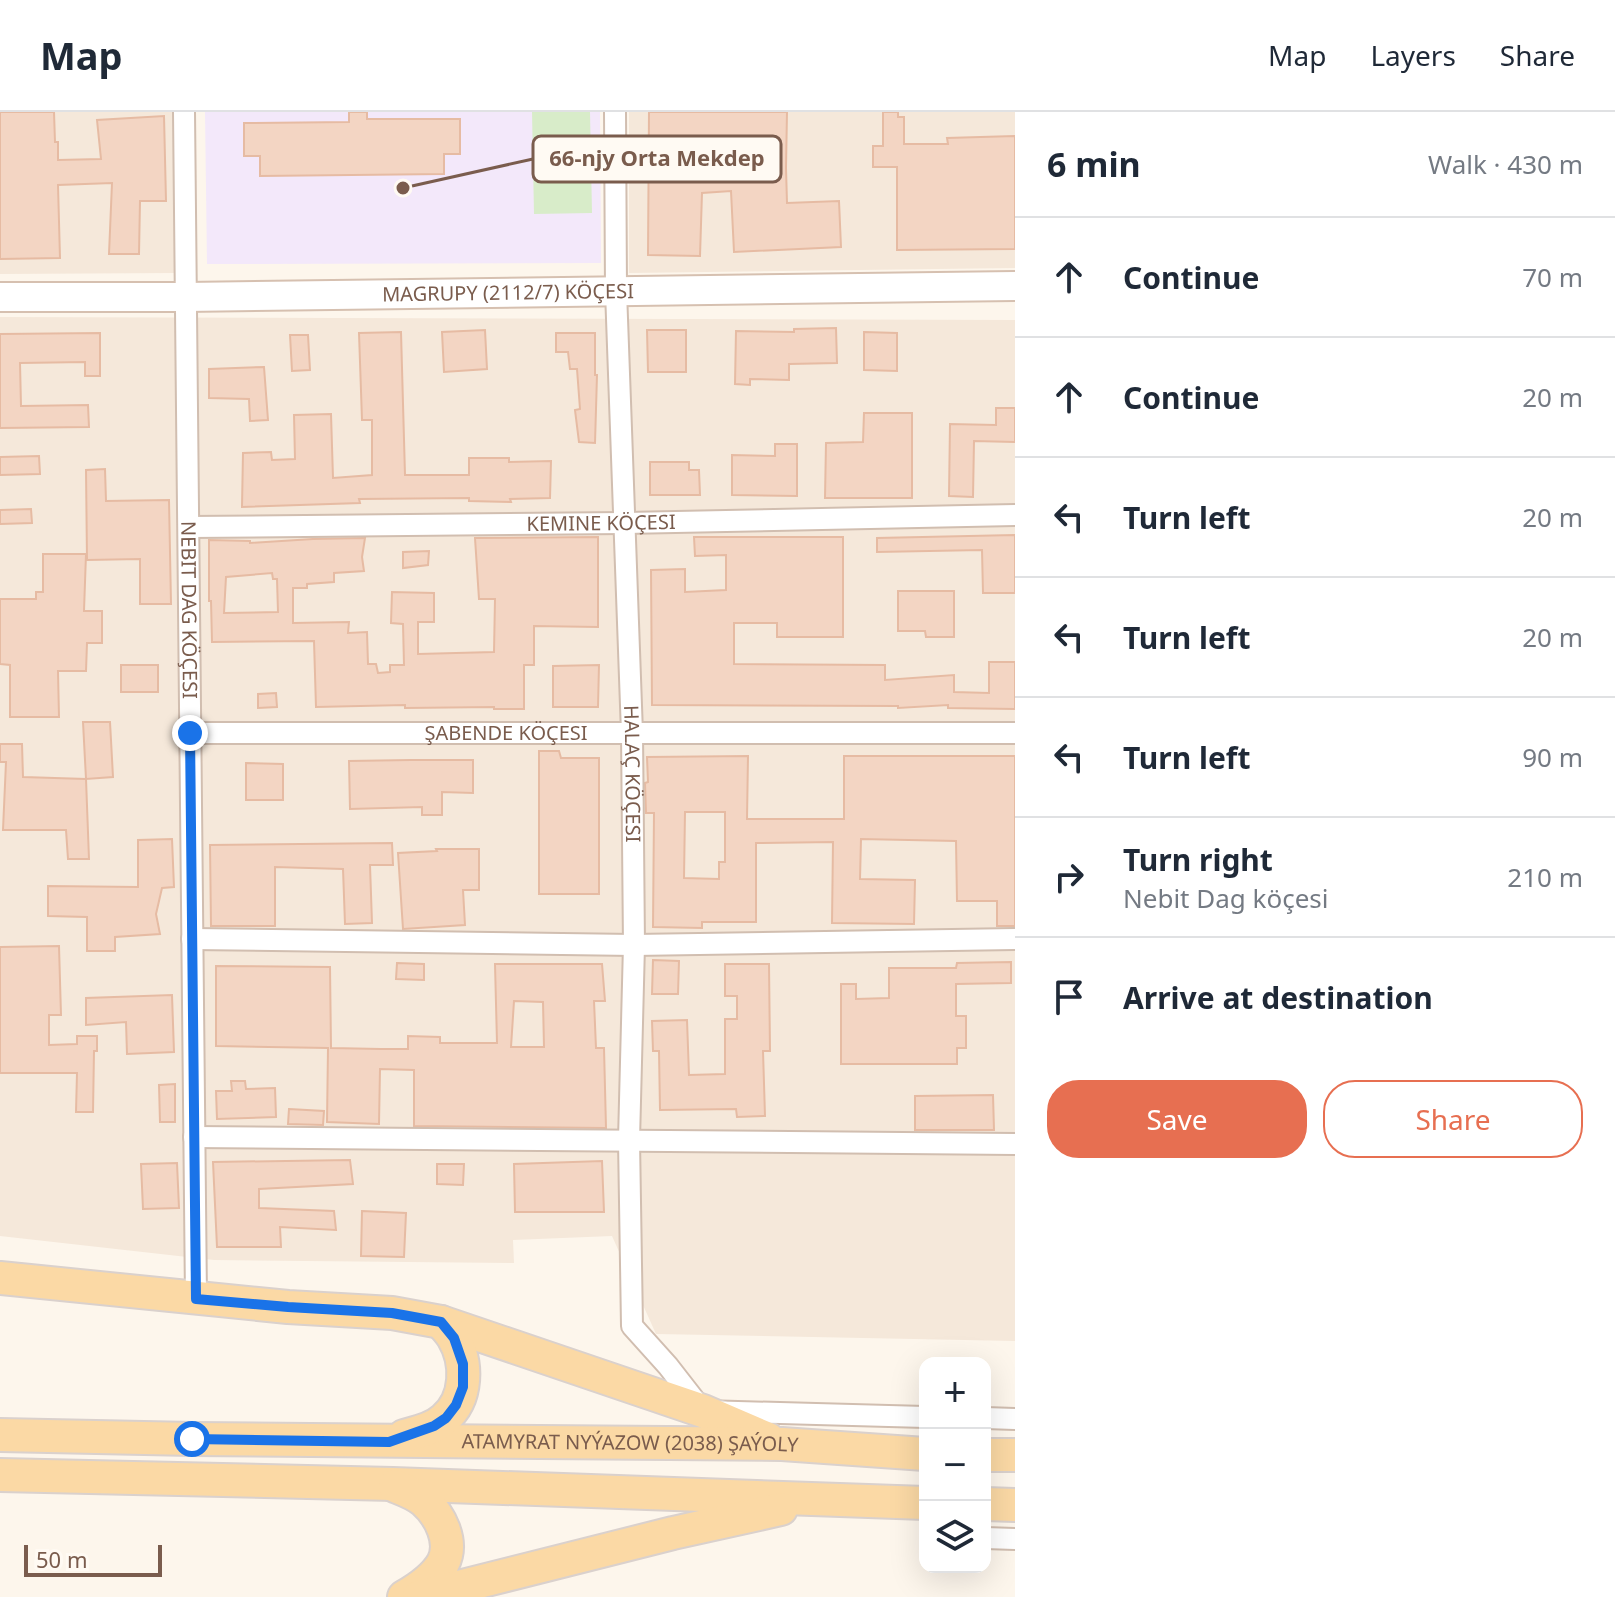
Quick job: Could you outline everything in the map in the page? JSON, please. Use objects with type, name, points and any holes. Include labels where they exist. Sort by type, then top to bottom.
[{"type":"main road","points":[[0,1278],[196,1299],[392,1313],[441,1322],[703,1411],[782,1444]]},
{"type":"main road","points":[[389,1442],[434,1426],[446,1418],[456,1405],[463,1387],[463,1364],[454,1338],[441,1322]]},
{"type":"main road","name":"ATAMYRAT NYÝAZOW (2038) ŞAÝOLY","points":[[0,1435],[389,1442],[782,1444],[919,1454]]},
{"type":"main road","points":[[0,1475],[829,1498],[919,1505]]},
{"type":"main road","points":[[393,1484],[422,1499],[438,1516],[447,1541],[443,1562],[418,1588],[404,1597]]},
{"type":"main road","points":[[419,1597],[673,1533],[829,1498]]},
{"type":"main road","points":[[991,1504],[1015,1505]]},
{"type":"street","name":"NEBIT DAG KÖÇESI","points":[[184,112],[196,1299]]},
{"type":"street","name":"HALAÇ KÖÇESI","points":[[615,112],[616,291],[632,733],[634,945],[629,1140],[632,1326],[703,1411]]},
{"type":"street","name":"MAGRUPY (2112/7) KÖÇESI","points":[[0,297],[1015,286]]},
{"type":"street","name":"KEMINE KÖÇESI","points":[[189,527],[1015,515]]},
{"type":"street","name":"ŞABENDE KÖÇESI","points":[[190,733],[1015,733]]},
{"type":"street","points":[[192,939],[634,945],[1015,939]]},
{"type":"street","points":[[194,1137],[1015,1144]]},
{"type":"street","points":[[703,1411],[919,1417]]},
{"type":"street","points":[[991,1418],[1015,1419]]},
{"type":"street","points":[[991,1538],[1015,1539]]},
{"type":"shaded area","points":[[0,112],[175,112],[177,273],[0,274]]},
{"type":"shaded area","points":[[205,112],[600,112],[601,263],[207,264]]},
{"type":"shaded area","points":[[629,112],[1015,112],[1015,268],[629,273]]},
{"type":"shaded area","points":[[0,317],[1015,320],[1015,1341],[656,1334],[612,1236],[513,1240],[514,1263],[214,1260],[0,1236]]},
{"type":"green space","points":[[532,112],[590,112],[592,213],[534,214]]},
{"type":"building","points":[[0,112],[54,112],[58,160],[101,159],[97,120],[164,116],[166,201],[140,201],[139,254],[109,254],[112,183],[58,185],[60,258],[0,259]]},
{"type":"building","points":[[349,112],[367,112],[367,119],[460,119],[460,154],[444,154],[444,174],[260,176],[260,156],[244,156],[244,123],[349,122]]},
{"type":"building","points":[[649,112],[787,112],[787,203],[839,201],[841,247],[734,252],[731,191],[702,193],[700,256],[648,255]]},
{"type":"building","points":[[883,112],[898,112],[898,117],[904,117],[904,144],[948,144],[947,138],[1015,136],[1015,249],[897,250],[897,167],[873,167],[873,146],[883,146]]},
{"type":"building","points":[[836,328],[837,363],[789,364],[789,380],[750,379],[750,385],[735,384],[736,331],[794,332],[794,329]]},
{"type":"building","points":[[485,330],[487,369],[444,372],[442,332]]},
{"type":"building","points":[[647,330],[686,330],[686,372],[648,372]]},
{"type":"building","points":[[401,332],[405,475],[469,475],[469,458],[509,458],[509,462],[551,461],[550,498],[510,499],[511,502],[469,501],[469,498],[359,499],[360,503],[242,507],[243,453],[271,452],[272,460],[295,459],[294,415],[331,414],[333,478],[372,475],[372,420],[362,420],[359,333]]},
{"type":"building","points":[[864,332],[897,333],[897,371],[864,370]]},
{"type":"building","points":[[100,333],[100,376],[85,376],[85,362],[20,363],[21,406],[88,405],[89,427],[0,428],[0,334]]},
{"type":"building","points":[[556,333],[595,333],[595,443],[579,442],[575,410],[580,409],[577,369],[570,369],[568,352],[556,352]]},
{"type":"building","points":[[290,335],[308,335],[310,370],[292,371]]},
{"type":"building","points":[[264,367],[268,420],[250,421],[249,399],[209,398],[209,369]]},
{"type":"building","points":[[996,408],[1015,408],[1015,442],[974,441],[973,497],[949,496],[950,424],[996,425]]},
{"type":"building","points":[[864,413],[912,413],[912,498],[825,498],[826,443],[863,442]]},
{"type":"building","points":[[775,444],[797,444],[797,496],[732,495],[732,455],[775,456]]},
{"type":"building","points":[[39,456],[40,474],[0,475],[0,457]]},
{"type":"building","points":[[650,462],[689,462],[689,470],[699,470],[700,495],[650,495]]},
{"type":"building","points":[[105,469],[106,501],[169,500],[171,604],[140,604],[140,559],[87,560],[86,470]]},
{"type":"building","points":[[31,509],[32,523],[0,524],[0,510]]},
{"type":"building","points":[[1015,535],[1015,593],[983,593],[982,550],[877,552],[877,538]]},
{"type":"building","points":[[598,537],[598,627],[534,626],[534,665],[524,665],[524,709],[405,708],[405,705],[316,707],[314,641],[212,642],[209,540],[250,543],[365,538],[362,557],[364,571],[334,573],[334,582],[293,588],[293,623],[349,622],[348,633],[367,632],[368,664],[376,664],[378,673],[390,672],[390,665],[404,665],[403,624],[391,623],[392,592],[434,593],[434,622],[418,622],[418,654],[494,652],[495,599],[479,599],[475,538]],"holes":[[[272,573],[273,579],[277,579],[278,612],[224,613],[226,577]]]},
{"type":"building","points":[[694,537],[843,537],[843,637],[777,637],[777,623],[734,623],[734,664],[885,665],[885,680],[954,675],[954,692],[989,693],[989,662],[1015,662],[1015,709],[948,708],[948,705],[898,708],[652,705],[651,570],[685,569],[685,592],[726,590],[726,555],[695,556]]},
{"type":"building","points":[[429,551],[428,565],[403,568],[403,552]]},
{"type":"building","points":[[43,554],[86,554],[84,611],[102,611],[102,643],[87,643],[86,671],[58,671],[59,717],[10,717],[10,665],[0,664],[0,599],[36,599],[36,592],[43,592]]},
{"type":"building","points":[[898,591],[954,591],[954,637],[926,637],[925,631],[898,631]]},
{"type":"building","points":[[121,665],[158,665],[158,692],[121,692]]},
{"type":"building","points":[[599,665],[598,707],[553,707],[553,666]]},
{"type":"building","points":[[276,693],[277,707],[258,708],[258,694]]},
{"type":"building","points":[[83,722],[110,722],[113,777],[86,779]]},
{"type":"building","points":[[0,744],[22,744],[23,777],[86,779],[89,859],[68,859],[66,830],[3,830],[6,762],[0,762]]},
{"type":"building","points":[[539,751],[559,751],[561,758],[599,758],[599,894],[539,894]]},
{"type":"building","points":[[748,756],[747,819],[844,819],[844,756],[1015,756],[1015,926],[997,926],[997,901],[957,901],[956,841],[861,839],[860,879],[915,880],[914,924],[832,923],[833,842],[756,843],[756,922],[702,922],[702,928],[653,927],[654,813],[646,813],[647,757]],"holes":[[[685,812],[725,812],[725,862],[719,862],[719,879],[684,878]]]},
{"type":"building","points":[[473,760],[473,793],[442,792],[442,815],[422,815],[422,807],[350,809],[349,761]]},
{"type":"building","points":[[246,763],[283,764],[283,800],[246,800]]},
{"type":"building","points":[[172,839],[174,887],[162,888],[156,914],[160,934],[115,937],[115,951],[87,951],[87,917],[48,916],[48,886],[138,887],[138,840]]},
{"type":"building","points":[[392,843],[393,865],[370,865],[372,923],[345,924],[343,869],[275,867],[275,926],[211,926],[210,845]]},
{"type":"building","points":[[479,849],[479,890],[463,890],[465,925],[403,929],[398,853]]},
{"type":"building","points":[[59,946],[61,1015],[49,1015],[49,1045],[77,1044],[77,1036],[97,1036],[93,1112],[76,1112],[77,1073],[0,1073],[0,947]]},
{"type":"building","points":[[653,960],[679,961],[678,994],[652,994]]},
{"type":"building","points":[[1011,962],[1011,983],[956,984],[956,1016],[966,1016],[966,1048],[957,1048],[957,1064],[841,1064],[841,984],[856,984],[856,999],[889,998],[889,968],[956,968],[957,963]]},
{"type":"building","points":[[397,963],[424,964],[424,980],[396,979]]},
{"type":"building","points":[[495,964],[602,964],[605,1001],[594,1001],[596,1048],[604,1048],[606,1128],[414,1126],[414,1070],[380,1069],[379,1124],[327,1122],[328,1048],[216,1046],[216,966],[330,967],[331,1048],[408,1049],[408,1036],[440,1037],[440,1043],[497,1043]],"holes":[[[514,1001],[543,1002],[544,1047],[511,1047]]]},
{"type":"building","points":[[725,964],[769,964],[770,1051],[763,1051],[765,1116],[737,1117],[736,1109],[660,1110],[659,1051],[653,1051],[652,1021],[687,1020],[689,1075],[725,1074],[725,1019],[737,1019],[737,996],[725,996]]},
{"type":"building","points":[[172,995],[174,1052],[127,1054],[126,1022],[86,1025],[86,998]]},
{"type":"building","points":[[231,1081],[245,1081],[246,1089],[275,1088],[276,1117],[217,1119],[216,1091],[232,1091]]},
{"type":"building","points":[[175,1084],[175,1122],[160,1122],[159,1085]]},
{"type":"building","points":[[993,1095],[994,1130],[915,1130],[915,1096]]},
{"type":"building","points":[[289,1109],[324,1111],[323,1125],[288,1124]]},
{"type":"building","points":[[350,1160],[353,1184],[259,1189],[259,1208],[334,1211],[336,1230],[280,1227],[281,1247],[217,1247],[213,1162]]},
{"type":"building","points":[[602,1161],[604,1212],[515,1212],[514,1164]]},
{"type":"building","points":[[177,1163],[179,1208],[143,1209],[141,1164]]},
{"type":"building","points":[[437,1164],[464,1164],[463,1185],[437,1184]]},
{"type":"building","points":[[362,1211],[406,1213],[404,1257],[361,1256]]},
{"type":"place","name":"66-njy Orta Mekdep","points":[[403,188]]},
{"type":"route","points":[[190,733],[196,1299],[392,1313],[441,1322],[454,1338],[463,1364],[463,1387],[456,1405],[446,1418],[434,1426],[389,1442],[192,1439]]}]
